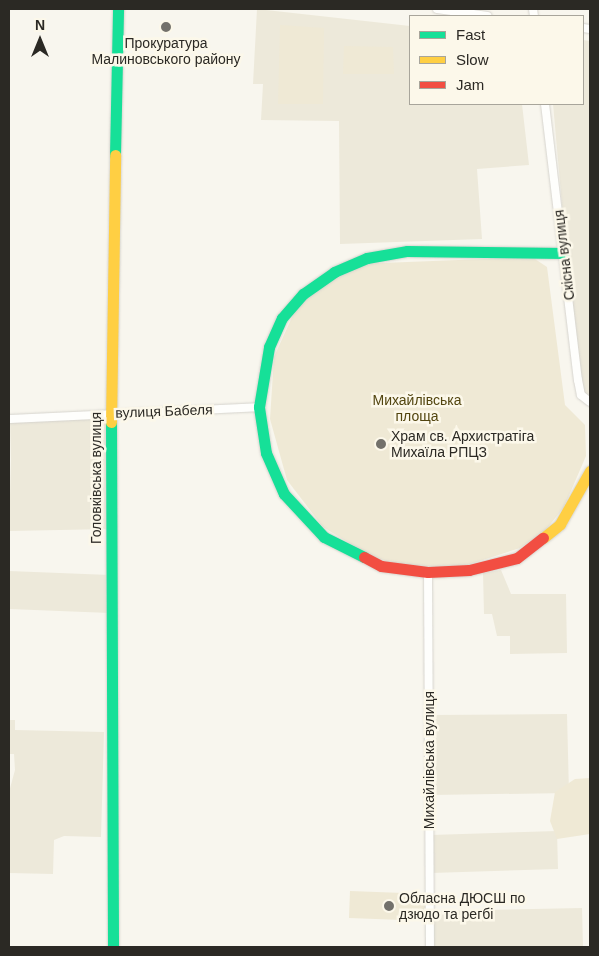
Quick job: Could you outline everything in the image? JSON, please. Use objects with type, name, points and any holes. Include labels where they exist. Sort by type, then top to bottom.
[{"type":"street","name":"Головківська вулиця","points":[[113,947],[111,412],[118,9]]},
{"type":"street","points":[[437,9],[481,15]]},
{"type":"street","name":"Cкісна вулиця","points":[[545,105],[578,380],[581,395],[590,402]]},
{"type":"street","points":[[564,253],[407,251],[367,258],[334,272],[303,294],[282,318],[269,347],[259,407],[266,453],[284,494],[305,519],[354,555],[381,566],[428,572],[469,570],[517,558],[560,524],[590,471]]},
{"type":"street","name":"вулиця Бабеля","points":[[9,419],[111,412],[259,407]]},
{"type":"street","name":"Михайлівська вулиця","points":[[428,572],[430,947]]},
{"type":"shaded area","points":[[257,9],[409,26],[409,105],[522,105],[529,165],[477,169],[482,239],[340,244],[339,121],[261,120],[263,84],[253,84]]},
{"type":"shaded area","points":[[584,40],[590,41],[590,401],[581,395],[576,362],[553,105],[584,105]]},
{"type":"shaded area","points":[[110,414],[111,529],[9,531],[10,420]]},
{"type":"shaded area","points":[[501,570],[511,594],[566,594],[567,653],[510,654],[510,636],[497,636],[492,614],[484,614],[483,573]]},
{"type":"shaded area","points":[[9,571],[110,575],[110,613],[9,609]]},
{"type":"shaded area","points":[[567,714],[569,793],[431,795],[431,715]]},
{"type":"shaded area","points":[[9,720],[15,720],[15,730],[104,732],[101,837],[64,836],[54,840],[53,874],[9,873],[9,792],[15,770],[14,754],[9,754]]},
{"type":"shaded area","points":[[557,831],[558,869],[431,873],[431,835]]},
{"type":"shaded area","points":[[582,908],[583,947],[432,947],[431,911]]},
{"type":"green space","points":[[280,25],[324,28],[323,104],[278,104]]},
{"type":"green space","points":[[344,46],[393,47],[394,74],[343,74]]},
{"type":"green space","name":"Михайлівська площа","points":[[532,257],[547,267],[565,405],[585,425],[586,456],[564,507],[544,532],[520,548],[458,568],[394,564],[369,555],[323,527],[287,480],[270,419],[274,357],[293,315],[316,287],[356,264]]},
{"type":"green space","points":[[590,778],[590,834],[557,839],[550,821],[555,792],[575,779]]},
{"type":"green space","name":"Обласна ДЮСШ по дзюдо та регбі","points":[[350,891],[430,894],[429,921],[349,918]]},
{"type":"traffic: fast","points":[[115,155],[118,9]]},
{"type":"traffic: fast","points":[[364,557],[324,537],[284,494],[266,453],[259,407],[269,347],[282,318],[303,294],[334,272],[367,258],[407,251],[564,253]]},
{"type":"traffic: fast","points":[[111,422],[113,947]]},
{"type":"traffic: slow","points":[[111,422],[115,155]]},
{"type":"traffic: slow","points":[[543,538],[560,524],[590,471]]},
{"type":"traffic: jam","points":[[364,557],[381,566],[428,572],[469,570],[517,558],[543,538]]},
{"type":"place","name":"Прокуратура Малиновського району","points":[[166,27]]},
{"type":"place","name":"Храм св. Архистратіга Михаїла РПЦЗ","points":[[381,444]]},
{"type":"place","name":"Обласна ДЮСШ по дзюдо та регбі","points":[[389,906]]}]
